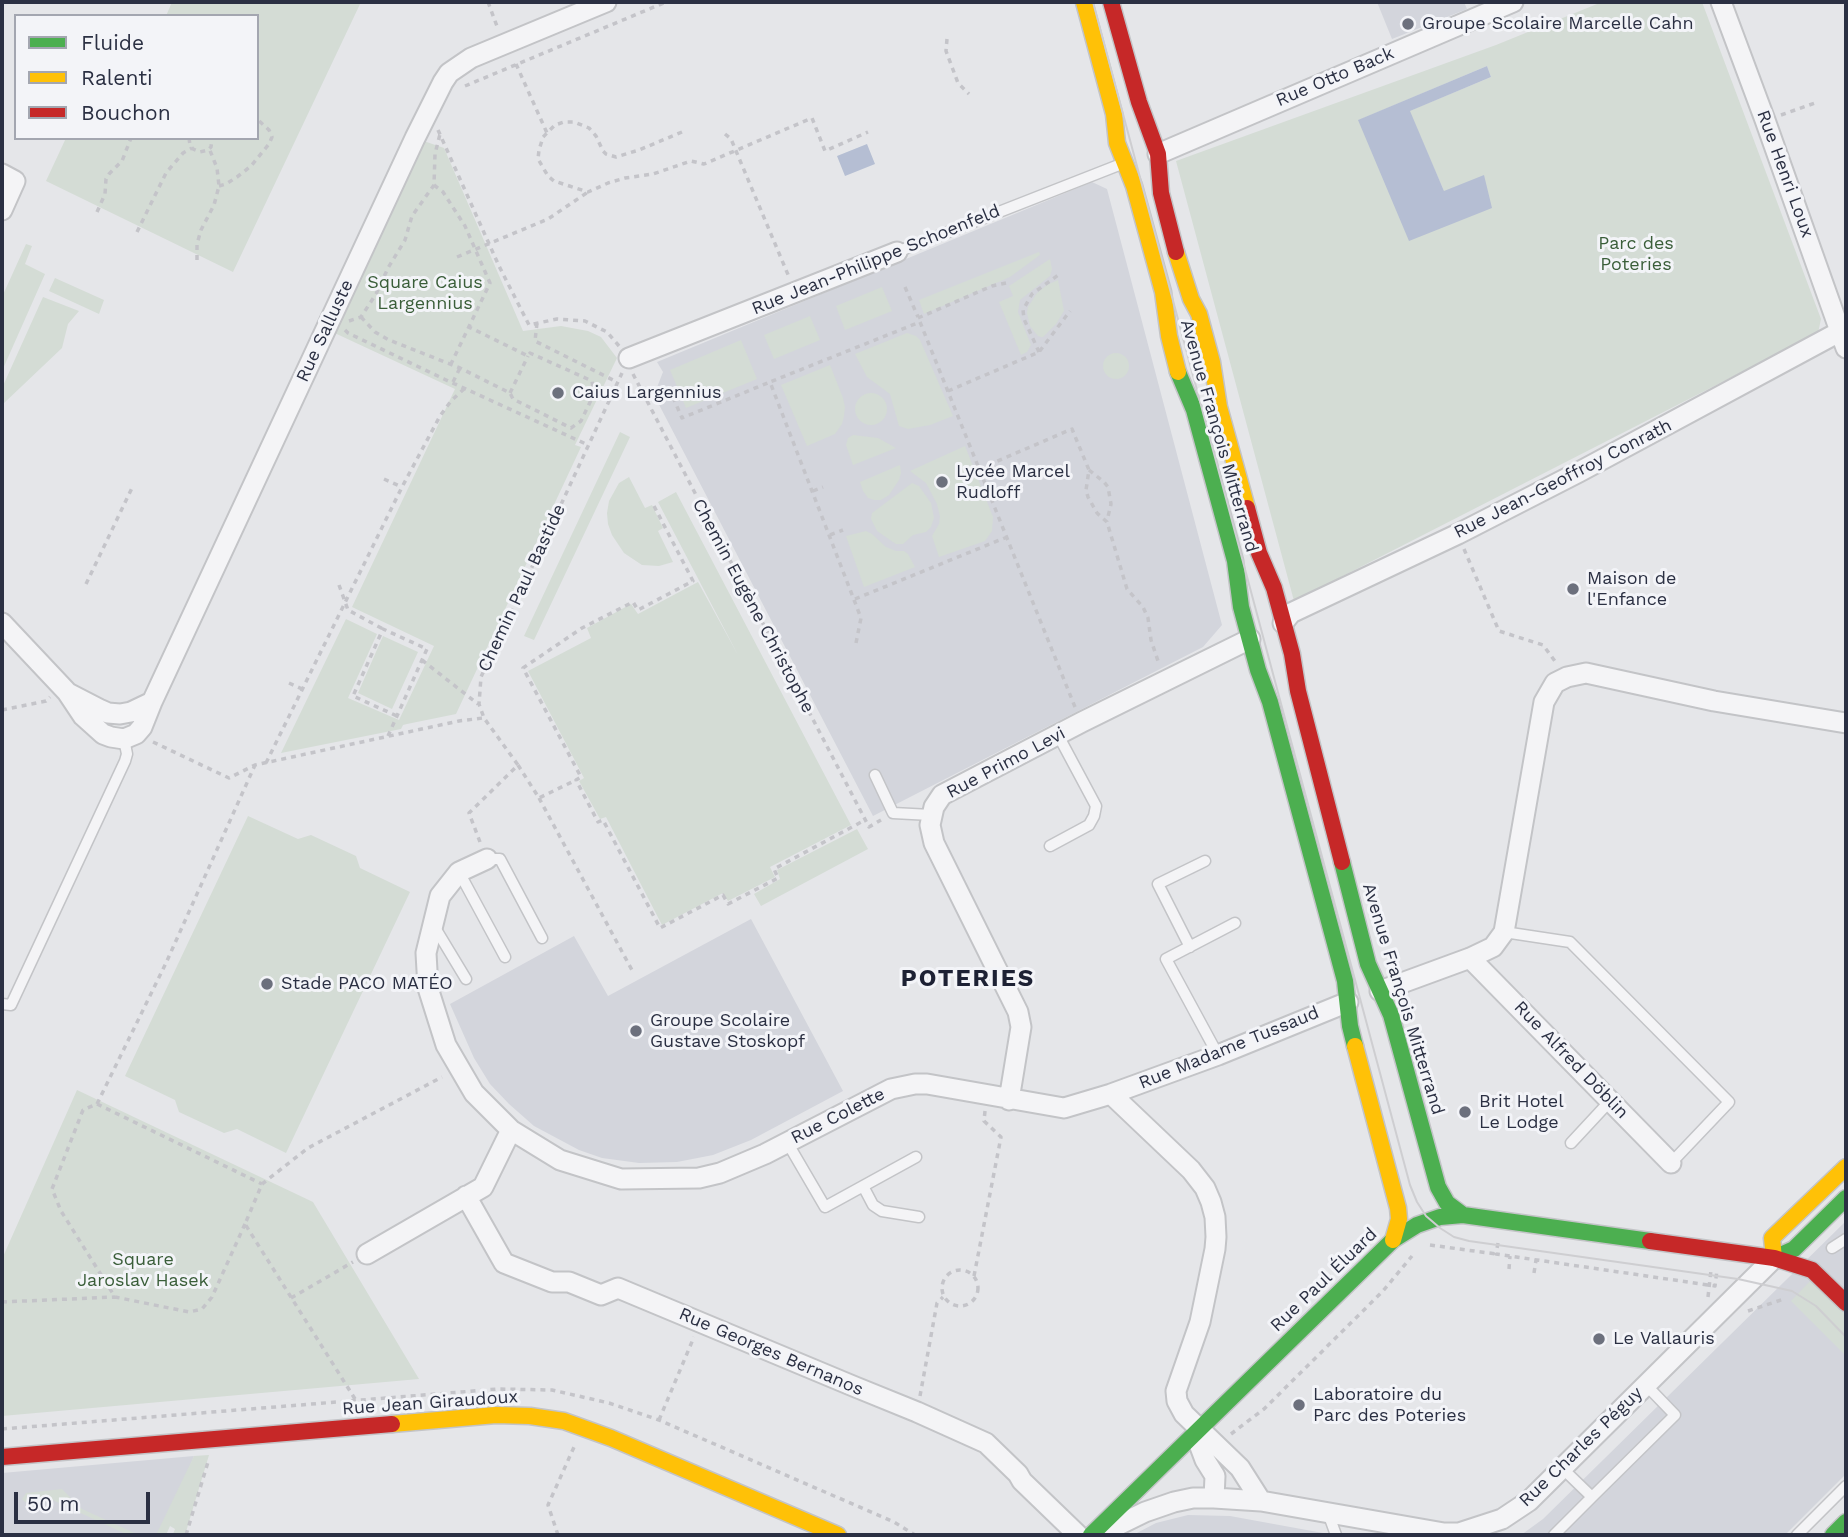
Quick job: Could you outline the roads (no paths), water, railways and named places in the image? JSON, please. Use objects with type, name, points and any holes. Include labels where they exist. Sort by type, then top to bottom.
[{"type":"main road","name":"Avenue François Mitterrand","points":[[1084,2],[1114,114],[1117,144],[1134,186],[1163,292],[1169,336],[1178,371],[1194,410],[1235,561],[1238,594],[1266,631],[1292,654],[1298,691],[1368,964],[1391,1015],[1438,1186],[1447,1203],[1463,1215]]},
{"type":"main road","name":"Avenue François Mitterrand","points":[[1111,2],[1139,102],[1151,130],[1157,154],[1159,185],[1172,237],[1191,299],[1199,314],[1212,362],[1219,407],[1255,540],[1274,588],[1258,670],[1270,702],[1345,981],[1350,1026],[1398,1208],[1399,1219],[1393,1240]]},
{"type":"main road","name":"Rue Charles Péguy","points":[[1846,1167],[1772,1238],[1774,1258],[1794,1249],[1846,1198]]},
{"type":"main road","name":"Rue Paul Éluard","points":[[1091,1535],[1393,1240],[1417,1225],[1450,1215],[1463,1215],[1774,1258],[1812,1270],[1846,1303]]},
{"type":"main road","name":"Rue Jean Giraudoux","points":[[2,1457],[496,1415],[548,1418],[583,1427],[838,1535]]},
{"type":"main road","points":[[1833,1535],[1846,1522]]},
{"type":"street","name":"Rue Salluste","points":[[130,736],[146,720],[152,702],[436,93],[449,73],[471,58],[606,2]]},
{"type":"street","name":"Rue Otto Back","points":[[1157,154],[1513,2]]},
{"type":"street","name":"Rue Henri Loux","points":[[1721,2],[1844,340]]},
{"type":"street","points":[[2,174],[15,181],[2,210]]},
{"type":"street","name":"Rue Jean-Philippe Schoenfeld","points":[[629,358],[897,252]]},
{"type":"street","name":"Rue Jean-Geoffroy Conrath","points":[[1266,631],[1291,613],[1458,534],[1844,340]]},
{"type":"street","points":[[2,623],[64,689],[90,723],[111,737],[130,736]]},
{"type":"street","name":"Rue Primo Levi","points":[[1009,1100],[1021,1027],[1018,1012],[934,843],[930,825],[934,807],[942,795],[1266,631]]},
{"type":"street","points":[[1380,992],[1493,947],[1504,932],[1544,702],[1555,683],[1586,673],[1714,701],[1846,723]]},
{"type":"street","points":[[64,689],[99,709],[120,714],[152,702]]},
{"type":"street","name":"Rue Colette","points":[[487,859],[459,872],[440,896],[426,953],[428,988],[446,1045],[474,1093],[511,1130],[560,1160],[621,1179],[699,1178],[720,1173],[903,1086],[927,1084],[1064,1108],[1111,1094]]},
{"type":"street","name":"Rue Alfred Döblin","points":[[1470,958],[1671,1163]]},
{"type":"street","name":"Rue Madame Tussaud","points":[[1111,1094],[1218,1055],[1348,1002]]},
{"type":"street","points":[[1111,1094],[1199,1179],[1211,1202],[1215,1217],[1215,1249],[1200,1322],[1175,1391],[1184,1413],[1240,1468],[1261,1501]]},
{"type":"street","points":[[367,1254],[483,1186],[511,1130]]},
{"type":"street","name":"Rue Georges Bernanos","points":[[466,1196],[504,1263],[552,1282],[569,1282],[601,1295],[618,1288],[986,1443],[1079,1535]]},
{"type":"street","name":"Rue Charles Péguy","points":[[1098,1535],[1145,1512],[1194,1498],[1261,1501],[1444,1533],[1459,1534],[1502,1519],[1529,1501],[1774,1258]]},
{"type":"street","points":[[1199,1429],[1199,1444],[1205,1460],[1216,1476],[1214,1498]]},
{"type":"lane","name":"Rue Jean-Philippe Schoenfeld","points":[[897,252],[1125,163]]},
{"type":"lane","points":[[1050,846],[1089,825],[1096,806],[1058,735]]},
{"type":"lane","points":[[2,1004],[11,1005],[120,771],[130,736]]},
{"type":"lane","points":[[875,775],[893,813],[931,815]]},
{"type":"lane","points":[[487,859],[500,859],[542,938]]},
{"type":"lane","points":[[1190,947],[1158,884],[1205,861]]},
{"type":"lane","points":[[459,872],[505,957]]},
{"type":"lane","points":[[1218,1055],[1166,959],[1235,923]]},
{"type":"lane","points":[[433,924],[466,979]]},
{"type":"lane","points":[[1504,932],[1570,942],[1729,1102],[1671,1163]]},
{"type":"lane","points":[[1571,1143],[1610,1101]]},
{"type":"lane","points":[[787,1142],[825,1207],[916,1157]]},
{"type":"lane","points":[[863,1186],[873,1205],[882,1211],[919,1217]]},
{"type":"lane","points":[[1832,1248],[1846,1239]]},
{"type":"lane","points":[[1554,1535],[1675,1415],[1646,1385]]},
{"type":"lane","points":[[1562,1468],[1592,1497]]},
{"type":"lane","points":[[1797,1535],[1846,1486]]},
{"type":"lane","points":[[1328,1513],[1336,1535]]},
{"type":"water","points":[[1487,66],[1491,77],[1410,111],[1444,191],[1484,175],[1492,208],[1409,241],[1358,120]]},
{"type":"water","points":[[867,144],[875,164],[845,176],[837,156]]},
{"type":"tram line","points":[[1093,2],[1410,1185],[1417,1202],[1426,1216],[1440,1228],[1454,1237],[1469,1241],[1738,1279],[1792,1291],[1816,1306],[1846,1337]]},
{"type":"place","name":"Groupe Scolaire Marcelle Cahn","points":[[1408,24]]},
{"type":"place","name":"Caius Largennius","points":[[558,393]]},
{"type":"place","name":"Lycée Marcel Rudloff","points":[[942,482]]},
{"type":"place","name":"Maison de l'Enfance","points":[[1573,589]]},
{"type":"place","name":"Stade PACO MATÉO","points":[[267,984]]},
{"type":"place","name":"Groupe Scolaire Gustave Stoskopf","points":[[636,1031]]},
{"type":"place","name":"Brit Hotel Le Lodge","points":[[1465,1112]]},
{"type":"place","name":"Le Vallauris","points":[[1599,1339]]},
{"type":"place","name":"Laboratoire du Parc des Poteries","points":[[1299,1405]]},
{"type":"district","name":"POTERIES","points":[[968,979]]},
{"type":"park label","name":"Parc des Poteries","points":[[1636,254]]},
{"type":"park label","name":"Square Caius Largennius","points":[[425,293]]},
{"type":"park label","name":"Square Jaroslav Hasek","points":[[143,1270]]}]
